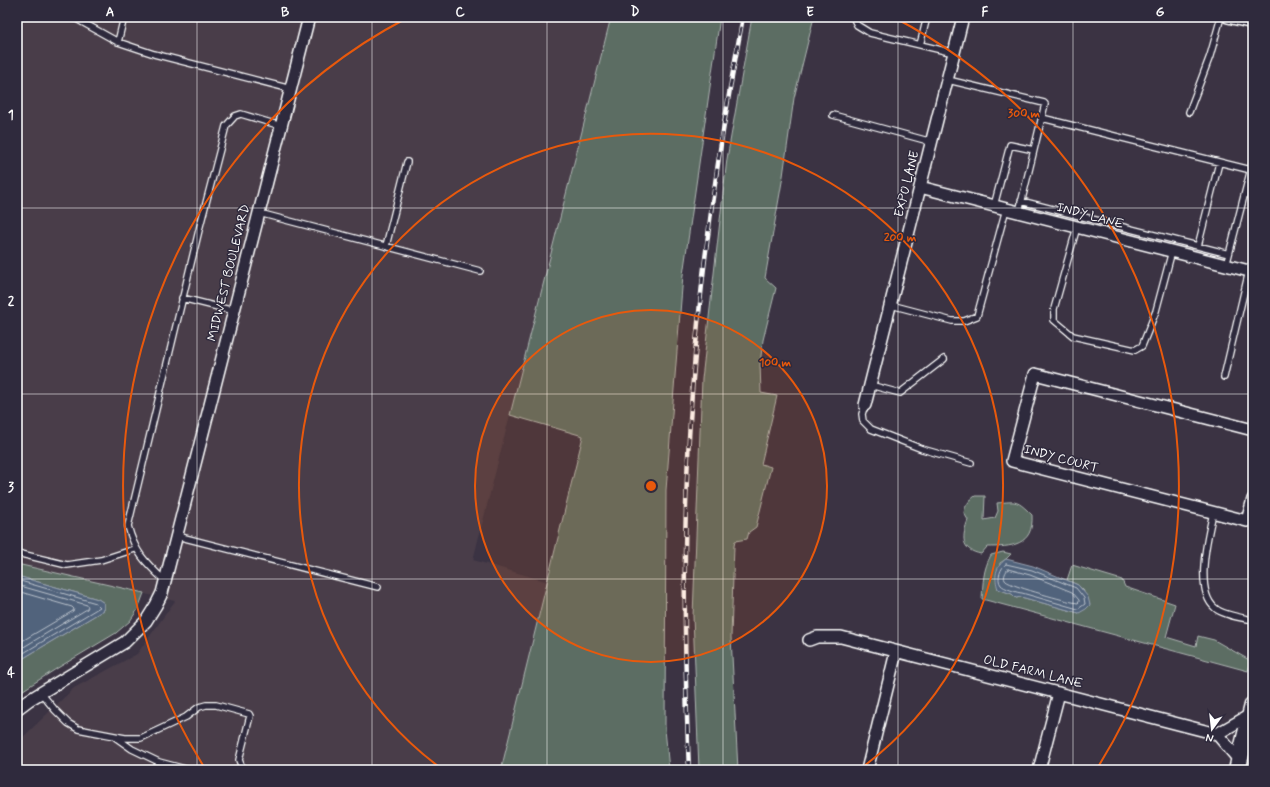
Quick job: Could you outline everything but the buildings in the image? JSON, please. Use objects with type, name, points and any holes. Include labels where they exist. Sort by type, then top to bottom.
[{"type":"main road","points":[[1238,765],[1252,710]]},
{"type":"street","name":"MIDWEST BOULEVARD","points":[[17,709],[110,652],[130,637],[138,630],[151,613],[162,593],[309,17]]},
{"type":"street","name":"EXPO LANE","points":[[865,405],[964,17]]},
{"type":"street","points":[[1228,17],[1253,23]]},
{"type":"street","name":"INDY LANE","points":[[920,187],[1006,209],[1020,206],[1077,227],[1251,272]]},
{"type":"street","name":"INDY COURT","points":[[1253,430],[1035,374],[1012,461],[1246,521],[1253,499]]},
{"type":"street","name":"OLD FARM LANE","points":[[809,640],[817,637],[841,637],[1217,734]]},
{"type":"street","points":[[867,770],[896,652]]},
{"type":"street","points":[[1039,770],[1059,693]]},
{"type":"street","points":[[1238,765],[1217,734],[1252,710]]},
{"type":"lane","points":[[73,17],[118,42],[154,54],[291,89]]},
{"type":"lane","points":[[118,42],[124,17]]},
{"type":"lane","points":[[853,17],[857,26],[870,33],[954,53]]},
{"type":"lane","points":[[920,45],[927,17]]},
{"type":"lane","points":[[1189,112],[1210,56],[1221,17]]},
{"type":"lane","points":[[948,80],[1044,103],[1045,106],[1020,206],[1229,254]]},
{"type":"lane","points":[[166,581],[146,563],[135,549],[128,526],[200,226],[226,126],[235,116],[241,114],[281,126]]},
{"type":"lane","points":[[833,115],[932,142]]},
{"type":"lane","points":[[1042,118],[1251,170]]},
{"type":"lane","points":[[994,206],[1010,144],[1034,150]]},
{"type":"lane","points":[[1226,266],[1253,161]]},
{"type":"lane","points":[[386,246],[407,162]]},
{"type":"lane","points":[[1198,246],[1219,163]]},
{"type":"lane","points":[[891,305],[952,321],[964,321],[977,316],[1006,209]]},
{"type":"lane","points":[[259,213],[480,270]]},
{"type":"lane","points":[[1077,227],[1054,309],[1054,320],[1061,328],[1073,336],[1136,350],[1142,346],[1156,311],[1172,251]]},
{"type":"lane","points":[[1224,377],[1251,272]]},
{"type":"lane","points":[[182,298],[234,311]]},
{"type":"lane","points":[[870,386],[900,393],[944,359]]},
{"type":"lane","points":[[865,405],[862,414],[862,421],[871,429],[922,449],[971,463]]},
{"type":"lane","points":[[1213,513],[1203,564],[1206,593],[1210,603],[1216,609],[1253,620]]},
{"type":"lane","points":[[177,536],[378,587]]},
{"type":"lane","points":[[17,553],[67,565],[101,560],[135,549]]},
{"type":"lane","points":[[41,693],[55,710],[78,729],[125,738],[141,738],[186,717],[198,707],[206,705],[216,705],[244,712],[250,716],[239,760],[243,770]]},
{"type":"lane","points":[[113,736],[132,749],[159,762],[189,770]]},
{"type":"shaded area","points":[[17,17],[611,17],[473,560],[548,582],[501,770],[17,770],[17,743],[74,688],[137,654],[175,601],[17,564]]},
{"type":"green space","points":[[611,17],[720,17],[683,275],[666,490],[665,729],[669,770],[501,770],[583,436],[510,415]]},
{"type":"green space","points":[[752,17],[814,17],[794,98],[783,176],[765,278],[776,288],[763,340],[760,364],[761,393],[777,396],[761,464],[771,467],[756,527],[749,532],[747,539],[735,541],[734,546],[731,637],[738,770],[699,770],[693,616],[702,379],[727,159]]},
{"type":"green space","points":[[975,496],[985,496],[984,520],[995,518],[998,511],[997,503],[1013,502],[1020,504],[1032,515],[1032,525],[1025,539],[1012,545],[987,547],[981,554],[969,549],[964,542],[968,520],[964,513],[968,503]]},
{"type":"green space","points":[[1003,552],[1011,554],[1000,563],[998,589],[1012,594],[1016,598],[1021,597],[1079,613],[1084,591],[1078,585],[1067,580],[1072,565],[1122,580],[1125,587],[1175,604],[1166,637],[1196,646],[1198,636],[1214,640],[1251,661],[1248,671],[982,599],[984,576],[988,560],[991,555]]},
{"type":"green space","points":[[17,564],[144,593],[138,609],[130,621],[116,633],[17,694],[17,662],[104,610],[104,603],[98,599],[17,576]]},
{"type":"water","points":[[1006,559],[1033,566],[1078,585],[1088,597],[1090,605],[1079,613],[1021,597],[1016,598],[1012,594],[998,589],[996,572],[1002,562]]},
{"type":"water","points":[[17,576],[98,599],[104,603],[104,610],[17,662]]},
{"type":"railway","points":[[689,770],[685,553],[690,418],[695,351],[710,217],[743,17]]}]
